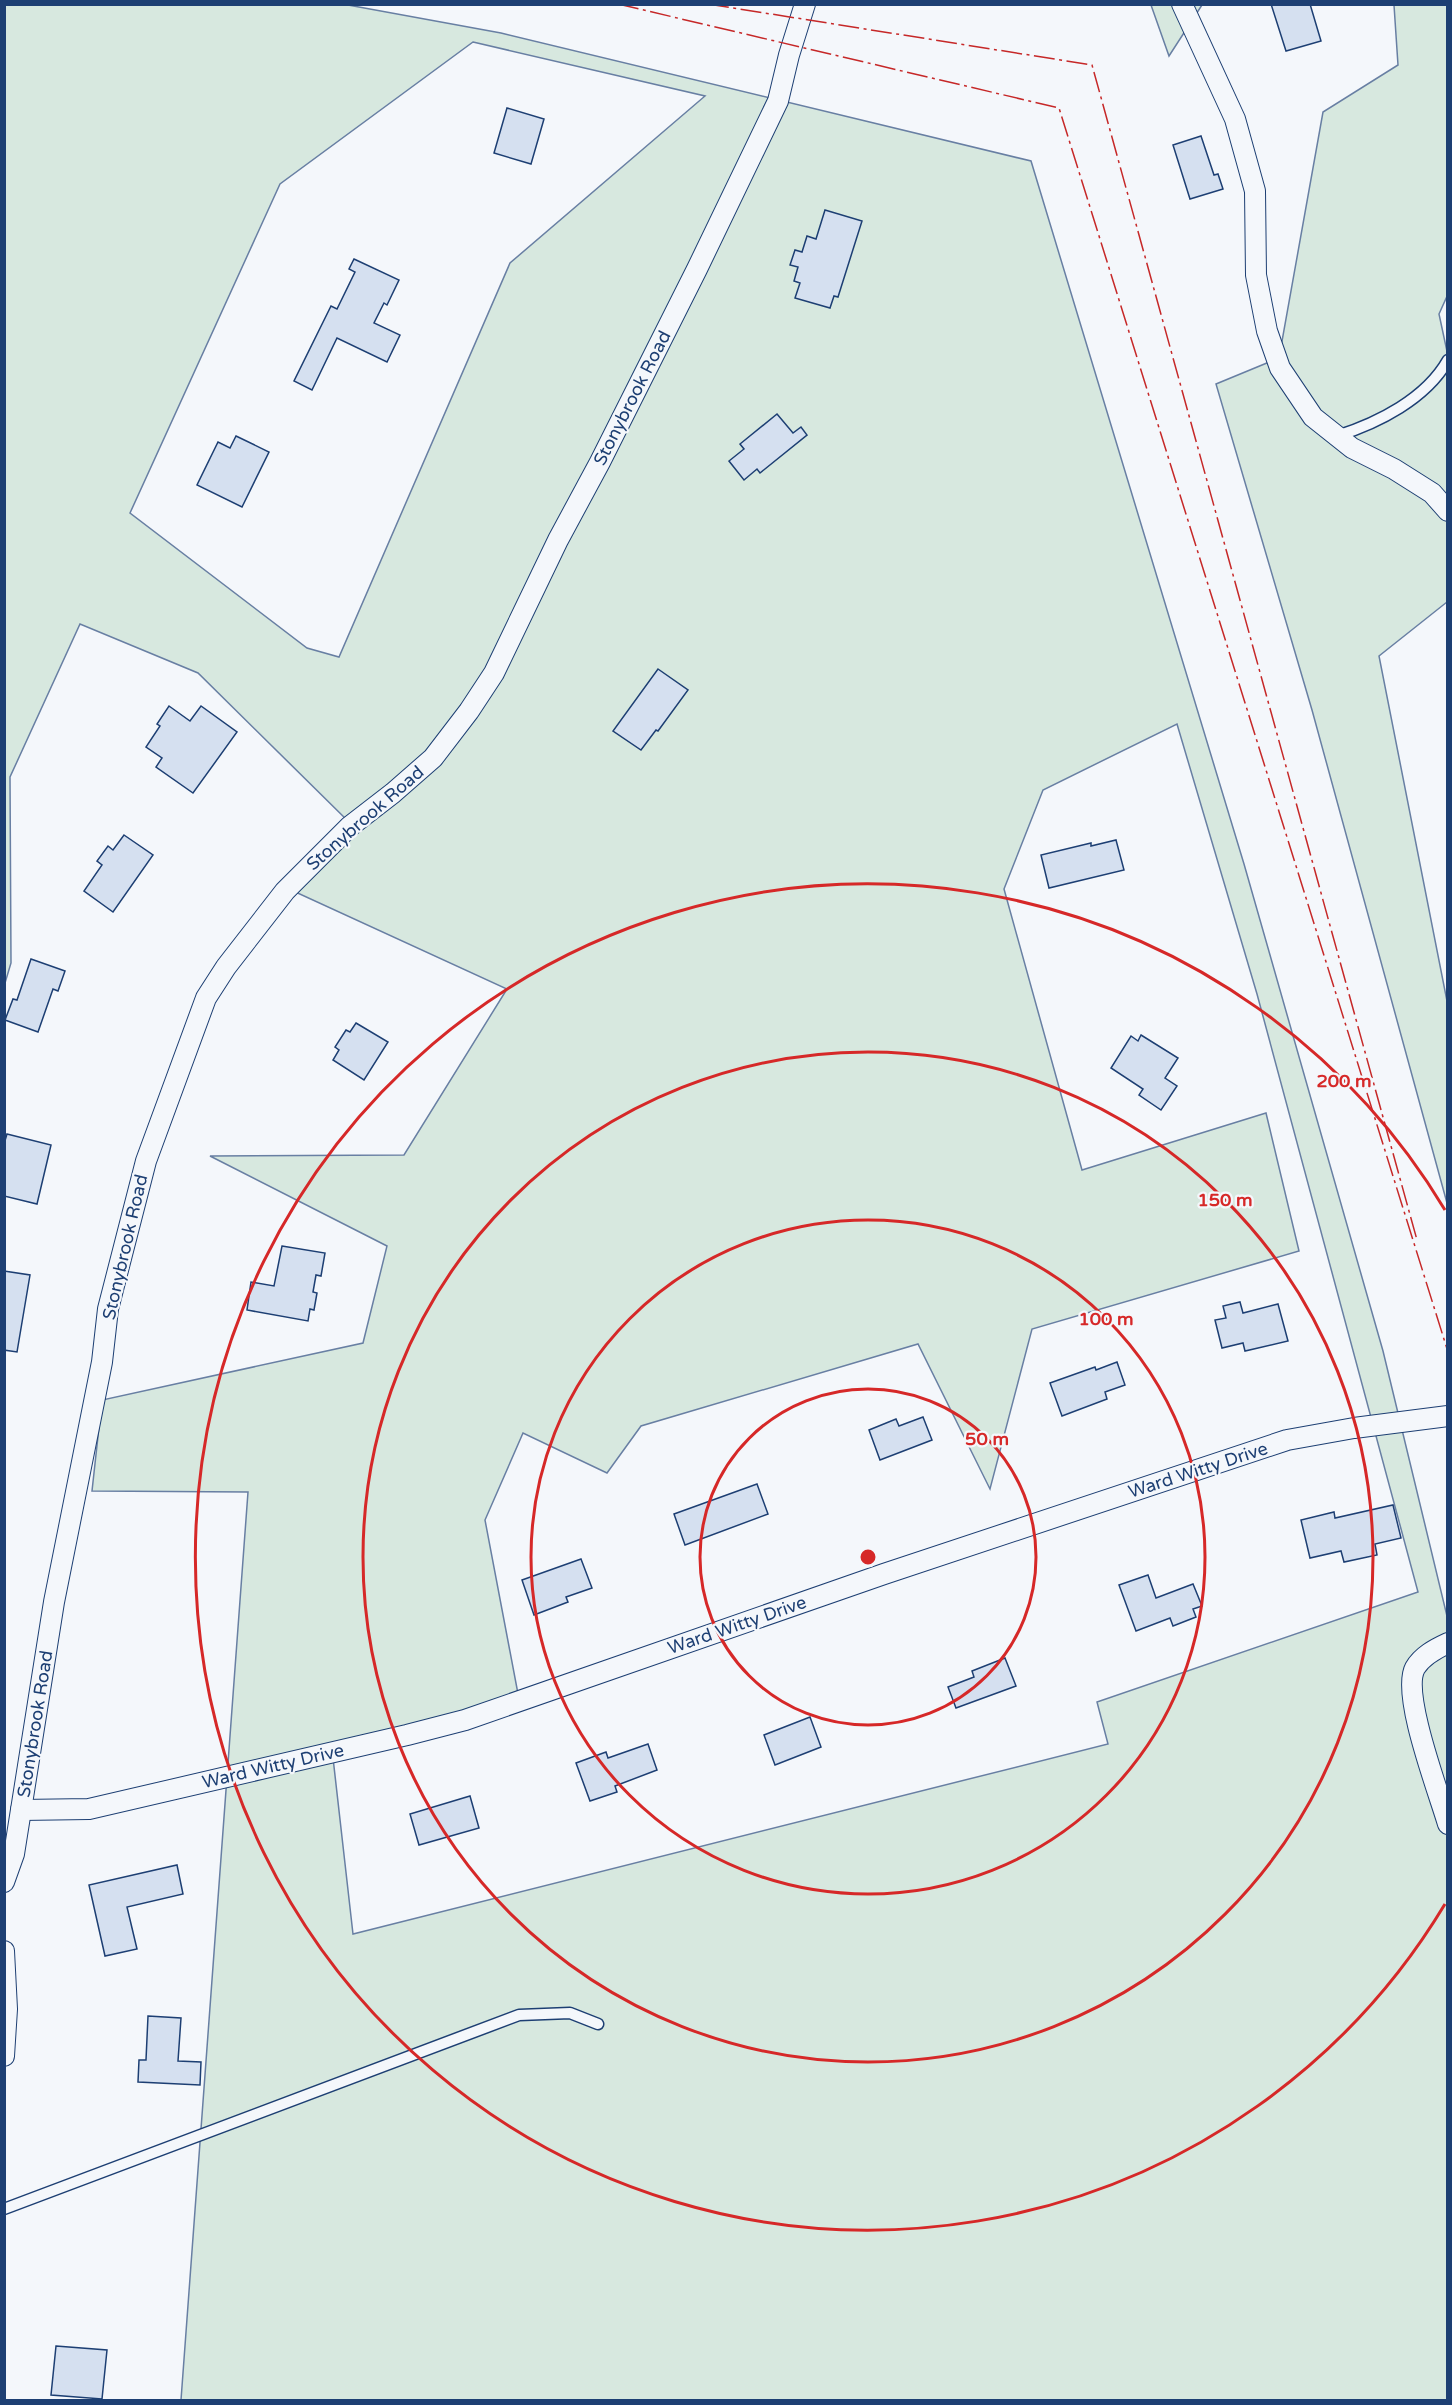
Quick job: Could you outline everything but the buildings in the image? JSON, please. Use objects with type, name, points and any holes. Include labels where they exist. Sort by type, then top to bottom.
[{"type":"street","name":"Stonybrook Road","points":[[4,1882],[14,1854],[71,1507],[102,1365],[108,1309],[146,1161],[206,998],[226,967],[285,891],[350,826],[393,794],[434,758],[494,673],[558,540],[600,462],[778,101],[805,4]]},
{"type":"street","points":[[1182,4],[1234,119],[1255,191],[1256,275],[1267,331],[1280,368],[1312,417],[1352,448],[1394,469],[1432,492],[1448,511]]},
{"type":"street","name":"Ward Witty Drive","points":[[21,1810],[89,1809],[446,1725],[884,1574],[1287,1440],[1354,1428],[1448,1416]]},
{"type":"street","points":[[1448,1643],[1425,1656],[1415,1668],[1412,1677],[1412,1703],[1448,1824]]},
{"type":"street","points":[[4,1952],[7,2009],[4,2056]]},
{"type":"lane","points":[[1337,436],[1387,416],[1422,390],[1443,369],[1448,360]]},
{"type":"lane","points":[[4,2209],[519,2015],[570,2013],[598,2024]]},
{"type":"shaded area","points":[[5,5],[348,5],[501,33],[1031,161],[1244,864],[1383,1351],[1447,1616],[1447,2400],[181,2400],[248,1492],[92,1491],[102,1400],[363,1343],[387,1246],[210,1156],[404,1155],[507,989],[291,890],[353,826],[198,673],[80,624],[10,777],[11,963],[5,983]],"holes":[[[473,42],[705,96],[510,263],[339,657],[307,648],[130,513],[280,184]],[[1177,724],[1257,994],[1418,1592],[1097,1702],[1108,1744],[353,1934],[332,1749],[519,1699],[485,1520],[523,1433],[607,1473],[641,1426],[918,1344],[990,1489],[1032,1329],[1299,1251],[1266,1113],[1082,1170],[1004,889],[1043,790]]]},
{"type":"shaded area","points":[[1151,5],[1202,5],[1169,56]]},
{"type":"shaded area","points":[[1394,5],[1447,5],[1448,294],[1439,314],[1448,356],[1447,602],[1379,656],[1447,1001],[1447,1203],[1312,710],[1216,384],[1279,358],[1323,112],[1398,65]]},
{"type":"power","points":[[618,4],[1059,108],[1448,1352]]},
{"type":"power","points":[[708,4],[1092,65],[1417,1240]]}]
